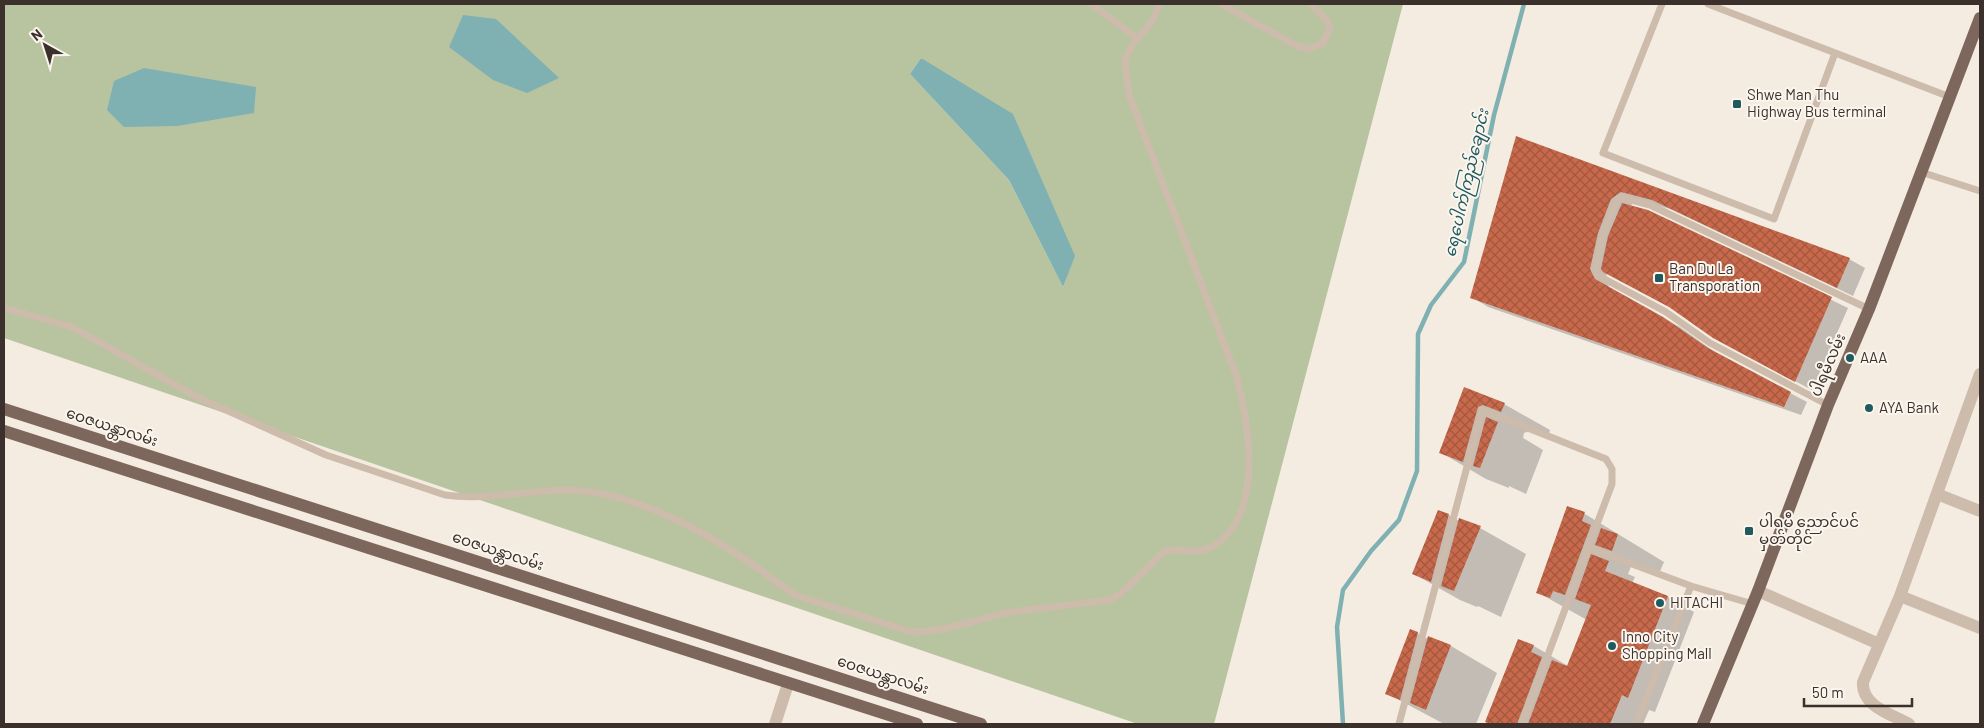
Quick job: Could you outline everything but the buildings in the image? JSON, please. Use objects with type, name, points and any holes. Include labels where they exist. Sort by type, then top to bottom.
[{"type":"main road","name":"ပါရမီလမ်း","points":[[1703,724],[1753,604],[1828,405],[1869,309],[1980,18]]},
{"type":"main road","name":"ဝေဇယန္တာလမ်း","points":[[4,409],[981,724]]},
{"type":"main road","points":[[4,431],[917,724]]},
{"type":"street","points":[[1909,724],[1868,702],[1862,692],[1863,682],[1900,596],[1977,392],[1980,374]]},
{"type":"street","points":[[1937,494],[1980,511]]},
{"type":"street","points":[[1758,591],[1879,644]]},
{"type":"street","points":[[1900,596],[1980,628]]},
{"type":"street","points":[[774,724],[788,684]]},
{"type":"lane","points":[[1092,4],[1138,39]]},
{"type":"lane","points":[[4,308],[72,327],[197,397],[326,455],[445,495],[460,496],[549,491],[593,492],[626,501],[689,525],[714,538],[798,596],[908,632],[943,629],[1009,612],[1110,600],[1131,584],[1164,552],[1171,550],[1194,552],[1210,548],[1234,528],[1245,497],[1250,453],[1246,412],[1236,375],[1129,94],[1125,60],[1138,39],[1152,22],[1159,4]]},
{"type":"lane","points":[[1221,4],[1297,46],[1309,49],[1323,43],[1330,28],[1327,20],[1311,4]]},
{"type":"lane","points":[[1662,4],[1603,153],[1774,219],[1836,53]]},
{"type":"lane","points":[[1708,4],[1950,98]]},
{"type":"lane","points":[[1921,172],[1980,191]]},
{"type":"lane","points":[[1828,405],[1710,343],[1666,312],[1599,276],[1595,270],[1603,234],[1616,201],[1620,197],[1626,196],[1650,205],[1869,309]]},
{"type":"lane","points":[[1399,724],[1482,410],[1606,459],[1612,469],[1612,484],[1522,724]]},
{"type":"lane","points":[[1588,548],[1691,586],[1753,604]]},
{"type":"lane","points":[[1636,724],[1691,586]]},
{"type":"green space","points":[[4,4],[1403,4],[1214,724],[1138,724],[4,338]],"holes":[[[921,58],[1074,256],[1063,287],[1009,180],[910,74]]]},
{"type":"water","points":[[463,15],[496,19],[559,78],[527,93],[493,80],[449,47]]},
{"type":"water","points":[[921,58],[1013,114],[1075,256],[1063,287],[1009,180],[910,74]]},
{"type":"water","points":[[144,68],[256,87],[254,113],[177,126],[124,127],[107,110],[114,81]]},
{"type":"waterway","name":"ရေပေါက်ကြည်ချောင်း","points":[[1343,724],[1337,627],[1343,590],[1371,551],[1399,520],[1417,471],[1418,334],[1431,305],[1464,262],[1494,115],[1524,4]]},
{"type":"place","name":"Shwe Man Thu Highway Bus terminal","points":[[1737,104]]},
{"type":"place","name":"Ban Du La Transporation","points":[[1659,278]]},
{"type":"place","name":"AAA","points":[[1850,358]]},
{"type":"place","name":"AYA Bank","points":[[1869,408]]},
{"type":"place","name":"ပါရမီ ညောင်ပင် မှတ်တိုင်","points":[[1749,531]]},
{"type":"place","name":"HITACHI","points":[[1660,603]]},
{"type":"place","name":"Inno City Shopping Mall","points":[[1612,646]]}]
